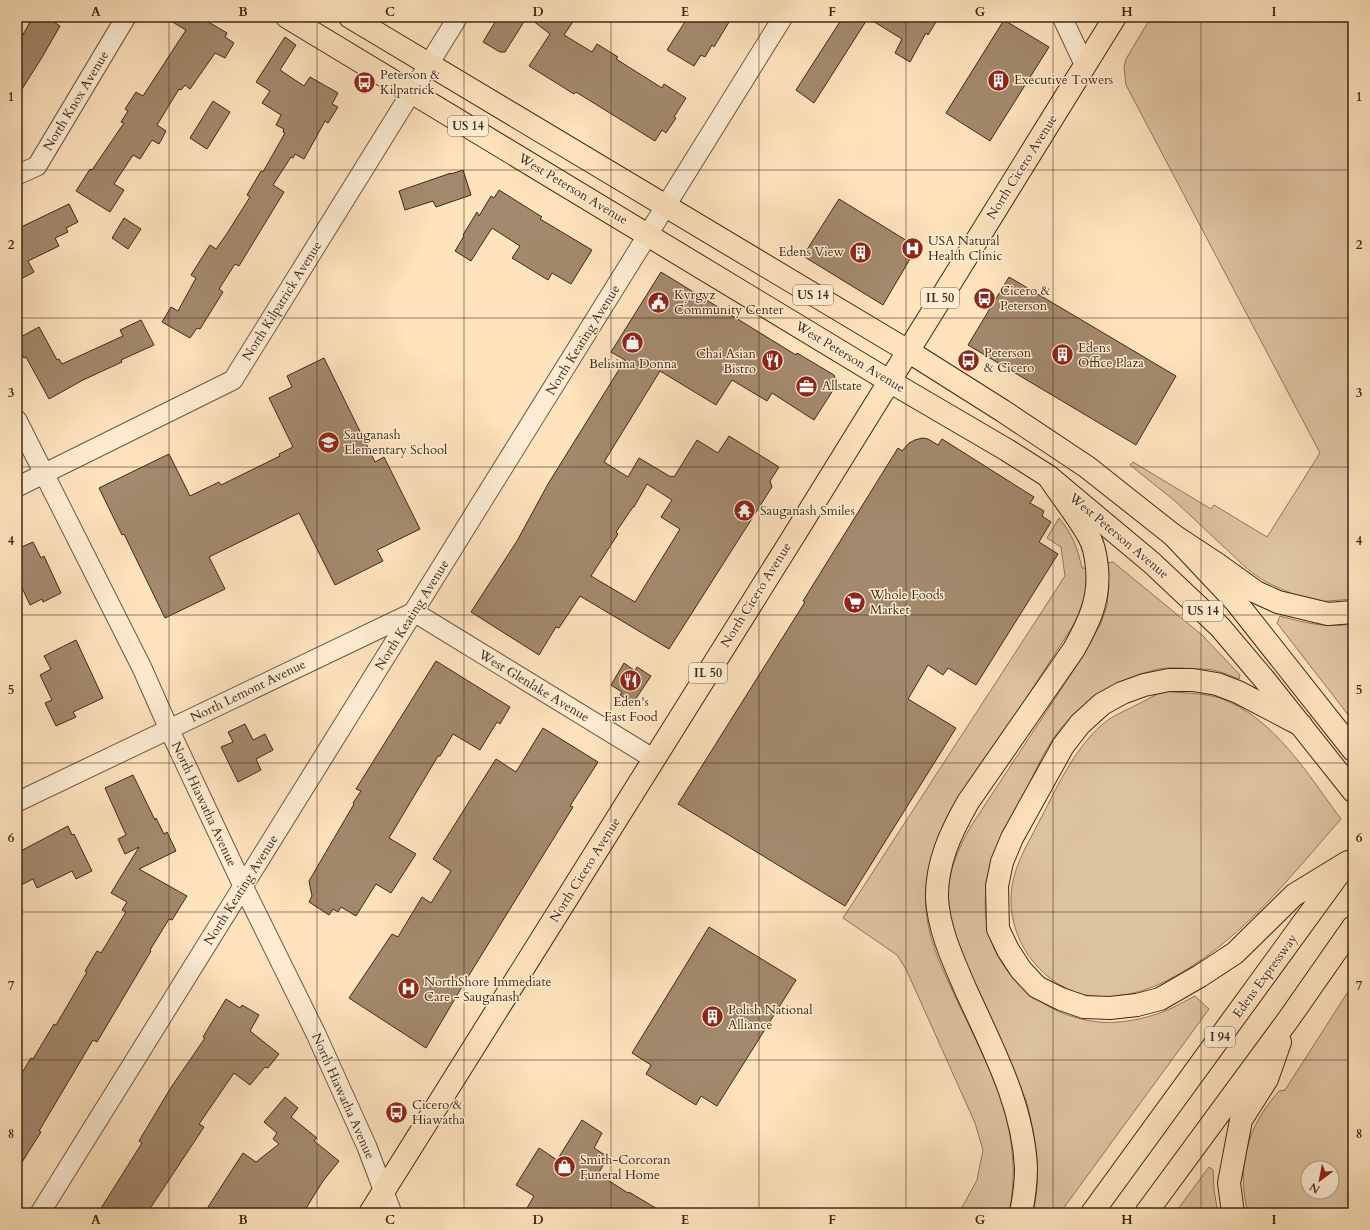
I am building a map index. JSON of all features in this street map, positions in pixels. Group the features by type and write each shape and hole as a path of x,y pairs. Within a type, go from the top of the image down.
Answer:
{"main road":[{"name":"West Peterson Avenue","path":"287,17 1048,476 1152,563 1220,627 1264,679 1353,791"},
{"name":"US 14","path":"350,17 908,351 1003,411 1082,464 1173,535 1236,602 1349,745"},
{"name":"North Cicero Avenue","path":"370,1213 1115,17"},
{"path":"1021,1213 1026,1169 1024,1144 1017,1112 1008,1083 949,952 942,926 938,900 939,872 946,846 954,826 968,802 1074,649 1088,624 1096,602 1098,581 1096,557 1089,536 1048,476"},
{"path":"1173,535 1256,592 1278,602 1328,614 1353,612"},
{"path":"1301,725 1238,692 1217,684 1193,680 1169,680 1144,685 1122,693 1102,704 1080,724 1062,746 1012,838 1002,862 997,886 998,929 1008,950 1021,970 1037,987 1061,999 1084,1007 1110,1008 1137,1005 1160,999 1200,976 1235,953 1294,896 1351,858"},
{"name":"Edens Expressway","path":"1092,1213 1351,858"},
{"path":"1146,1213 1288,1020 1353,927"},
{"path":"1234,1213 1229,1182 1241,1120 1267,1079 1288,1020"}],"street":[{"name":"North Knox Avenue","path":"17,175 37,166 126,17"},
{"name":"North Kilpatrick Avenue","path":"17,487 233,380 458,17"},
{"name":"North Keating Avenue","path":"40,1213 783,17"},
{"path":"1062,17 1085,66"},
{"name":"North Hiawatha Avenue","path":"17,420 142,668 243,886 316,1034 367,1147 392,1213"},
{"name":"North Lemont Avenue","path":"17,802 414,612"},
{"name":"West Glenlake Avenue","path":"414,612 654,759"}],"shaded area":[{"path":"1151,17 1353,17 1353,599 1316,602 1291,596 1291,593 1259,577 1247,569 1175,501 1130,465 1133,462 1211,509 1214,505 1267,537 1320,453 1126,85 1124,67 1126,59"},
{"path":"1059,518 1068,530 1074,542 1082,568 1088,568 1088,588 1076,621 944,826 935,848 927,882 927,917 934,947 991,1073 1001,1099 1008,1126 1012,1154 1013,1182 1009,1213 958,1213 977,1180 983,1150 975,1123 906,969 897,955 843,918 1065,576 1061,547 1047,538"},
{"path":"1113,562 1202,635 1240,675 1239,679 1211,670 1176,668 1159,669 1116,684 1091,700 1068,720 1052,740 999,844 989,872 986,887 986,918 990,938 998,957 1010,974 1024,989 1041,1002 1059,1012 1099,1022 1132,1020 1165,1011 1195,996 1209,1009 1060,1213 1033,1213 1037,1185 1037,1156 1033,1128 1026,1100 981,996 963,960 954,935 948,908 950,876 955,859 971,826 1081,659 1101,623 1107,605 1109,586 1107,563"},
{"path":"1280,616 1298,621 1324,625 1353,624 1353,721 1277,623"},
{"path":"1163,691 1214,696 1240,707 1257,719 1274,733 1289,750 1341,819 1261,909 1216,949 1192,966 1158,985 1130,994 1101,997 1075,992 1060,985 1046,975 1024,948 1017,933 1012,916 1011,899 1014,877 1021,857 1054,792 1069,765 1087,740 1097,729 1110,719"},
{"path":"1353,984 1353,1213 1248,1213 1243,1179 1247,1148 1259,1119 1279,1091 1285,1090"},
{"path":"1209,1167 1213,1170 1214,1190 1218,1213 1175,1213"}],"building":[{"path":"33,17 46,17 60,26 17,97 17,45"},
{"path":"164,17 200,17 227,33 225,37 234,43 225,58 215,53 190,89 185,85 181,90 179,89 157,125 166,131 159,144 152,140 140,159 133,155 114,184 124,190 110,212 76,191 90,169 92,170 124,123 121,122 128,111 125,109 136,92 143,96 186,30"},
{"path":"498,17 527,17 505,52 500,52 483,42"},
{"path":"528,17 576,17 564,35 592,52 597,44 618,57 616,59 662,88 664,84 686,98 674,117 676,118 666,133 662,130 655,141 576,92 574,94 529,66 550,34"},
{"path":"688,17 732,17 714,47 712,45 705,57 701,55 694,66 667,50"},
{"path":"843,17 939,17 928,35 926,33 910,62 895,53 902,39 868,18 814,103 796,90"},
{"name":"Executive Towers","path":"1004,20 1049,47 990,141 946,113"},
{"path":"285,37 296,45 280,70 304,86 310,77 338,93 332,104 338,107 328,123 325,121 304,159 295,154 293,158 291,157 273,185 284,192 239,266 235,264 219,289 223,292 200,329 197,328 190,338 162,322 171,307 178,311 196,278 191,275 210,245 216,249 226,235 250,197 247,195 261,171 263,172 285,133 283,132 284,129 276,125 281,115 262,103 270,91 256,82"},
{"path":"213,101 230,112 207,149 190,138"},
{"path":"463,170 471,195 436,207 433,201 405,210 399,191"},
{"path":"499,190 542,217 540,219 592,250 571,284 552,273 548,280 512,258 520,246 492,228 471,261 455,251 477,212 479,216 491,196 494,198"},
{"name":"Edens View","path":"839,199 917,247 883,305 803,256"},
{"path":"69,204 78,222 66,228 68,232 55,238 59,246 28,261 34,272 17,281 17,229"},
{"path":"124,218 141,229 128,249 112,238"},
{"path":"661,272 796,355 797,353 834,375 837,384 814,420 772,393 767,401 732,380 716,405 660,371 604,462 628,477 639,458 671,477 674,477 697,440 718,453 729,436 779,467 770,481 772,487 669,649 580,596 559,628 556,627 539,655 471,612 517,541 548,484 625,360 611,352","holes":["647,484 672,500 661,517 680,529 635,602 591,576 618,534 616,532 634,507"]},
{"name":"Edens Office Plaza","path":"1009,277 1176,376 1136,445 968,345"},
{"path":"141,320 154,345 121,360 122,362 83,380 49,399 26,357 24,358 17,345 17,339 39,327 57,360 59,359 62,364 123,336 120,330"},
{"name":"Sauganash Elementary School","path":"324,358 375,462 384,457 420,529 377,550 383,561 335,585 299,513 209,557 225,589 165,618 124,534 122,535 99,488 169,454 190,496 219,482 221,485 280,456 279,454 293,447 269,398 292,387 287,376"},
{"path":"922,438 928,439 938,445 942,439 1034,497 1030,503 1044,511 1042,516 1051,522 1039,542 1058,554 976,685 948,668 943,675 928,665 908,699 956,728 845,906 678,804 805,602 803,601 898,448 902,451 909,443"},
{"path":"33,542 41,558 44,556 61,593 43,602 42,599 30,605 17,577 17,549"},
{"path":"76,640 103,698 73,712 76,717 56,726 45,703 52,700 40,675 51,669 44,656"},
{"path":"436,661 510,707 500,724 497,722 480,750 453,734 440,756 438,756 389,838 416,854 391,893 376,884 356,916 341,907 338,912 333,909 329,915 309,902 312,896 309,881 361,791 356,789"},
{"name":"Eden's Fast Food","path":"624,663 635,671 637,667 651,676 633,703 620,695 622,692 611,685"},
{"path":"245,724 253,740 265,734 273,750 256,759 261,770 238,782 221,747 233,742 228,732"},
{"path":"543,728 598,762 570,806 573,807 466,980 426,1048 349,998 392,934 398,937 422,897 431,903 451,871 433,859 496,759 516,772"},
{"path":"133,775 155,820 156,818 164,834 167,832 176,851 139,869 187,896 172,920 169,919 97,1042 93,1040 39,1131 41,1132 17,1170 17,1081 31,1058 33,1059 54,1024 56,1025 87,972 85,971 97,951 101,953 126,912 122,910 127,902 111,893 139,847 125,854 118,839 126,835 105,788"},
{"path":"68,826 72,835 74,834 92,871 76,879 72,871 37,888 33,879 17,887 17,853"},
{"name":"Polish National Alliance","path":"709,927 796,980 717,1106 701,1096 696,1105 646,1074 651,1065 632,1053"},
{"path":"226,999 240,1008 242,1005 259,1015 250,1031 279,1054 268,1068 265,1067 250,1085 234,1073 199,1124 204,1127 147,1213 98,1213 142,1143 139,1141 170,1089 205,1038 203,1037"},
{"path":"285,1097 298,1108 291,1117 317,1138 314,1141 339,1161 323,1181 303,1213 217,1213 208,1207 243,1153 256,1162 279,1144 273,1139 277,1133 264,1122"},
{"name":"Smith-Corcoran Funeral Home","path":"582,1120 602,1133 594,1148 608,1157 598,1174 664,1213 524,1213 534,1196 516,1185 539,1148 557,1160"}],"place":[{"name":"Executive Towers","path":"998,80"},
{"name":"Peterson & Kilpatrick","path":"365,82"},
{"name":"USA Natural Health Clinic","path":"912,248"},
{"name":"Edens View","path":"860,252"},
{"name":"Cicero & Peterson","path":"985,298"},
{"name":"Kyrgyz Community Center","path":"658,302"},
{"name":"Belisima Donna","path":"633,342"},
{"name":"Edens Office Plaza","path":"1063,355"},
{"name":"Peterson & Cicero","path":"968,360"},
{"name":"Chai Asian Bistro","path":"772,361"},
{"name":"Allstate","path":"806,386"},
{"name":"Sauganash Elementary School","path":"328,442"},
{"name":"Sauganash Smiles","path":"745,511"},
{"name":"Whole Foods Market","path":"854,602"},
{"name":"Eden's Fast Food","path":"631,680"},
{"name":"NorthShore Immediate Care - Sauganash","path":"408,989"},
{"name":"Polish National Alliance","path":"713,1017"},
{"name":"Cicero & Hiawatha","path":"396,1112"},
{"name":"Smith-Corcoran Funeral Home","path":"565,1167"}]}
